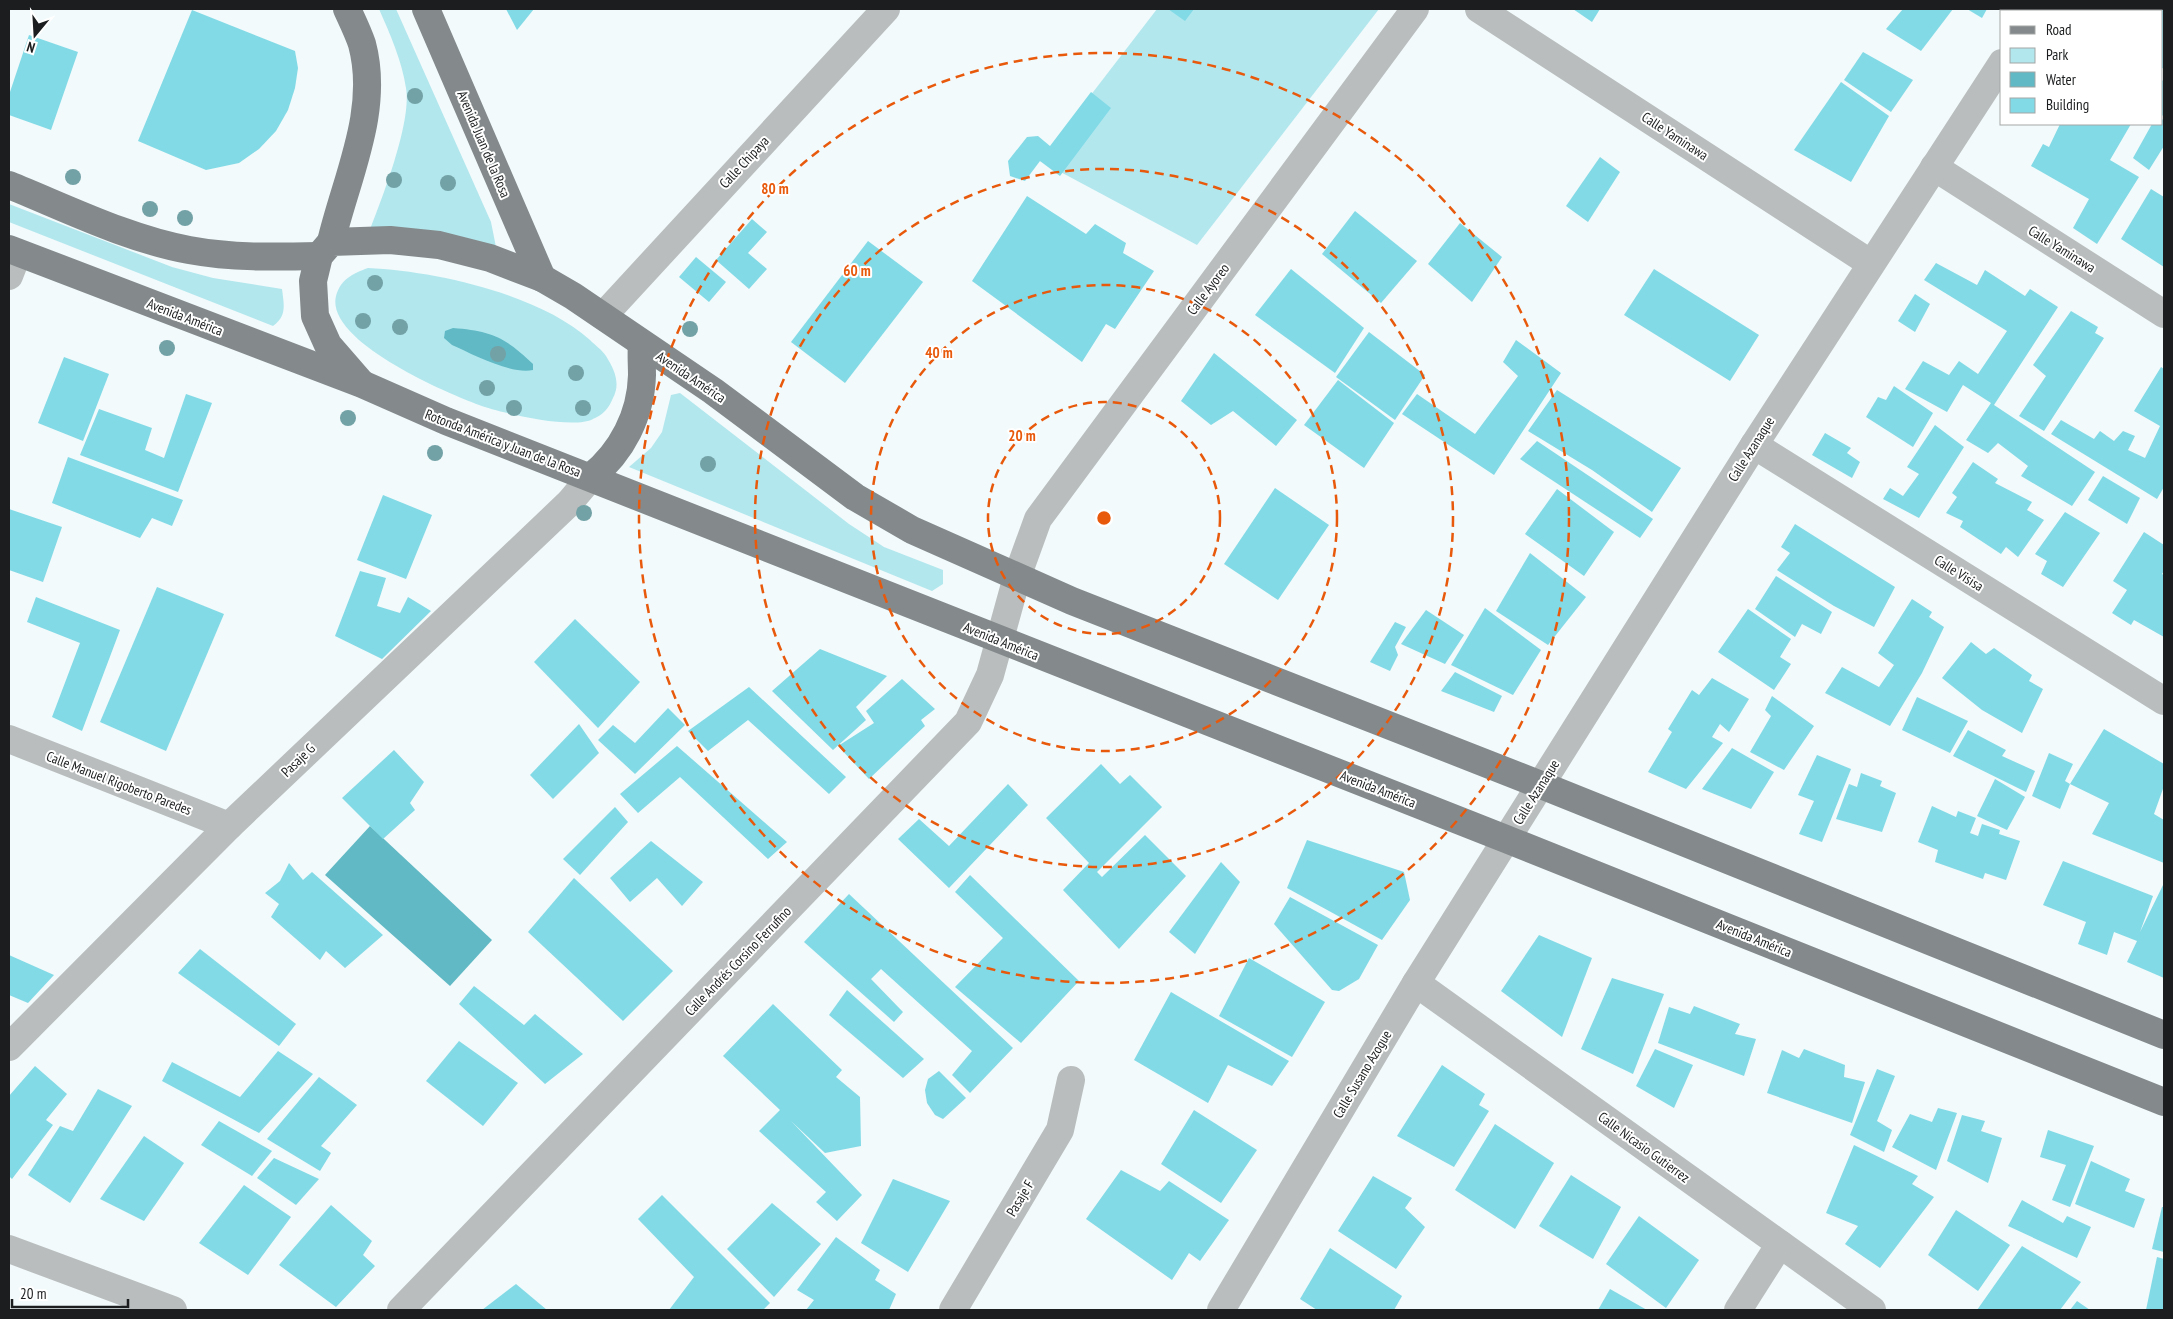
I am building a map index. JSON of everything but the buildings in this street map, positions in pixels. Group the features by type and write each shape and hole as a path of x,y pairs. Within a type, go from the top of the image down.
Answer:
{"main road":[{"path":"325,249 366,113 368,80 362,44 347,9"},
{"name":"Avenida Juan de la Rosa","path":"426,9 542,278"},
{"path":"9,185 146,238 188,250 229,256 325,249 390,240 439,245 490,258 542,278 603,316 642,344"},
{"name":"Rotonda América y Juan de la Rosa","path":"325,249 313,281 315,316 328,345 362,384 446,421 591,477 605,466 617,451 636,414 642,375 642,344"},
{"name":"Avenida América","path":"12,260 362,384"},
{"name":"Avenida América","path":"642,344 713,391 855,497 912,530 1016,577 2164,1035"},
{"name":"Avenida América","path":"591,477 999,641 1506,839 2164,1102"}],"street":[{"name":"Calle Chipaya","path":"603,316 886,9"},
{"name":"Calle Ayoreo","path":"1016,577 1038,518 1415,9"},
{"name":"Calle Yaminawa","path":"1480,9 1870,263"},
{"name":"Calle Azanaque","path":"1506,839 1870,263 2000,66"},
{"name":"Calle Yaminawa","path":"1934,168 2164,314"},
{"name":"Calle Visisa","path":"1754,445 2164,701"},
{"name":"Pasaje G","path":"9,1046 229,826 569,503 591,477"},
{"name":"Calle Andrés Corsino Ferrufino","path":"401,1310 968,722 990,675 1016,577"},
{"name":"Calle Manuel Rigoberto Paredes","path":"9,739 229,826"},
{"name":"Calle Susano Azogue","path":"1221,1310 1416,983 1506,839"},
{"name":"Calle Nicasio Gutierrez","path":"1416,983 1872,1310"},
{"name":"Pasaje F","path":"953,1310 1060,1130 1071,1080"},
{"path":"1738,1310 1780,1244"},
{"path":"9,1248 173,1310"}],"green space":[{"path":"379,9 396,9 491,222 497,252 368,235 394,162 407,103 402,68"},
{"path":"1157,9 1379,9 1197,245 1040,161"},
{"path":"9,204 172,267 213,278 282,289 283,314 273,326 9,222"},
{"path":"368,268 424,274 485,288 543,310 569,324 590,340 606,356 612,366 616,376 616,387 610,405 600,415 583,422 554,422 519,416 463,399 391,363 368,347 349,330 338,313 336,296 341,285 352,275"},
{"path":"680,393 849,524 884,547 943,570 943,584 932,591 629,467 651,448 662,432 671,395"}],"water":[{"path":"453,328 478,331 497,337 514,347 533,364 533,370 524,371 503,367 452,345 444,338 445,331"},
{"path":"370,826 492,940 450,986 325,875"}]}
